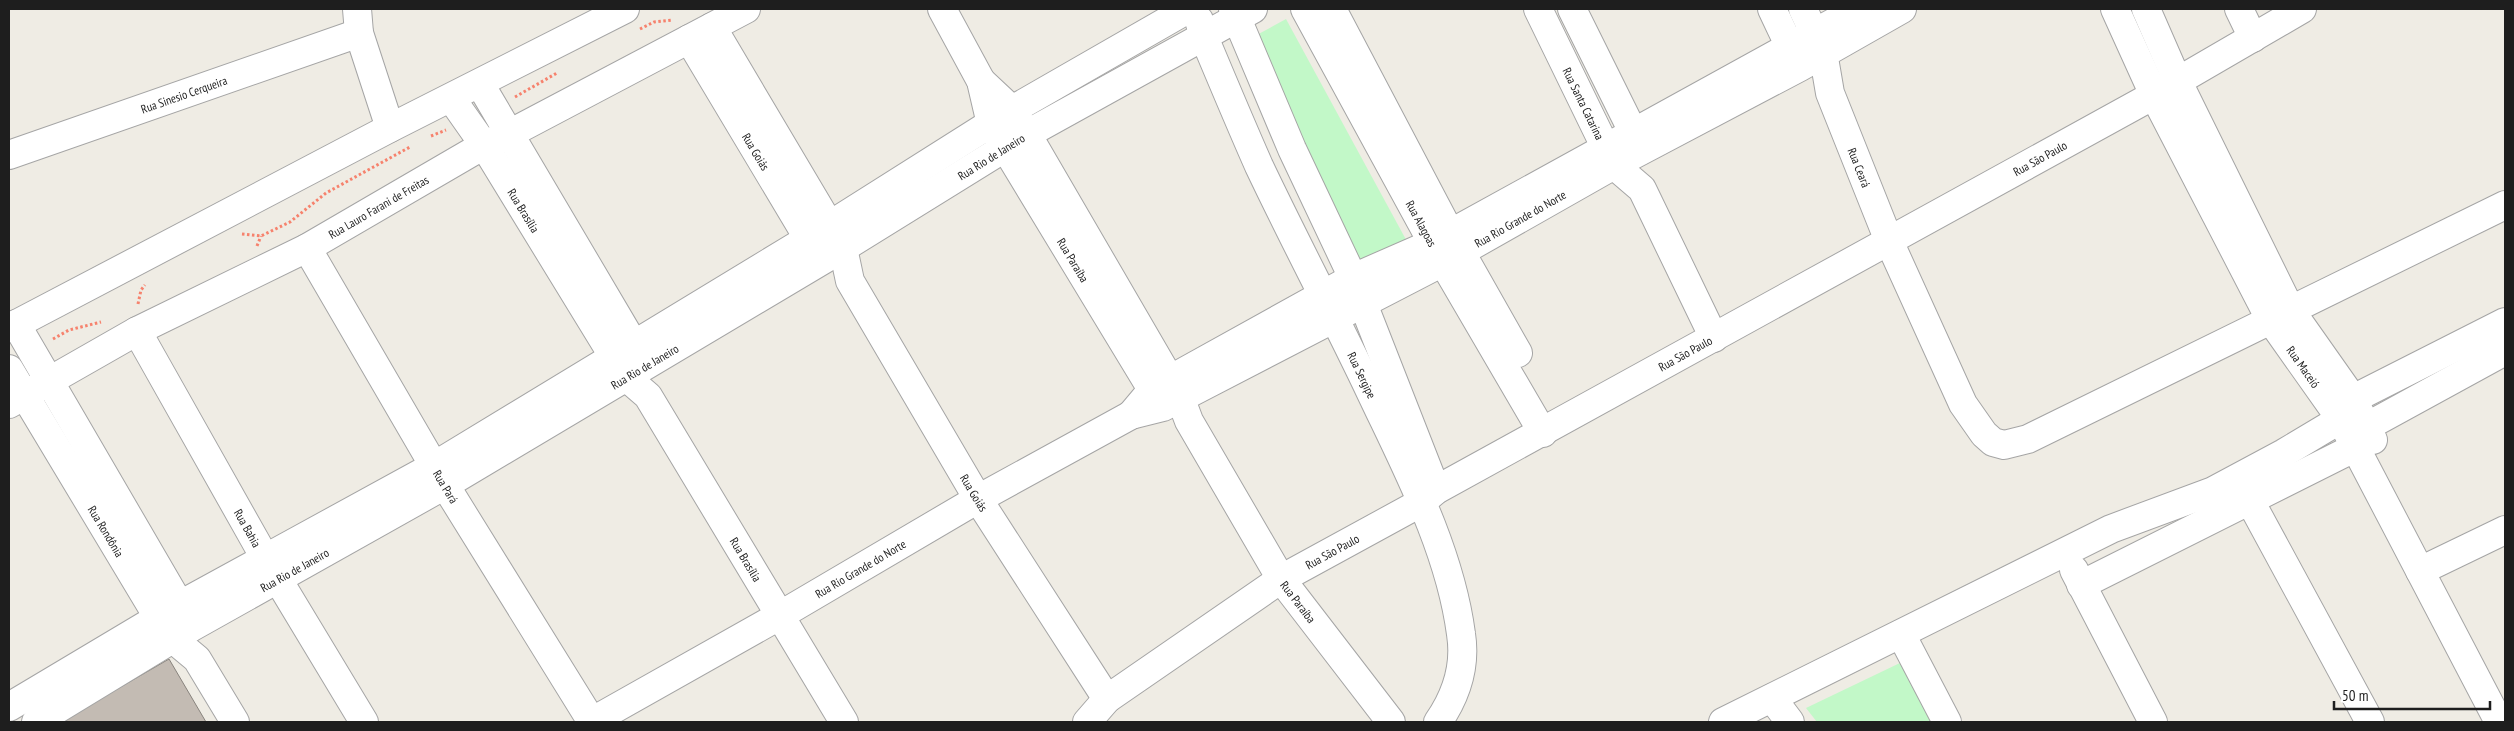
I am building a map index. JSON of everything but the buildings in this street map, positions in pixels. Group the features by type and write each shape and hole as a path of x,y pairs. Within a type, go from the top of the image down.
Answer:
{"street":[{"path":"12,326 390,128 625,9"},
{"name":"Rua Lauro Farani de Freitas","path":"16,399 49,381 135,315 307,248 497,139 746,9"},
{"name":"Rua Paraíba","path":"942,9 1001,117 1017,140 1171,399 1281,579 1391,722"},
{"name":"Rua Rio de Janeiro","path":"826,244 1001,117 1188,9"},
{"name":"Rua Sergipe","path":"1197,9 1204,37 1260,167 1429,496"},
{"name":"Rua Alagoas","path":"1305,9 1551,429"},
{"name":"Rua Alagoas","path":"1332,9 1446,247"},
{"name":"Rua Santa Catarina","path":"1538,9 1610,156 1642,189 1714,338"},
{"name":"Rua Santa Catarina","path":"1572,9 1637,141 1642,189"},
{"name":"Rua Ceará","path":"1772,9 1795,56 1830,93"},
{"name":"Rua Rio Grande do Norte","path":"592,722 779,616 978,499 1131,415 1171,399 1358,290 1446,247 1795,56 1814,31 1858,9"},
{"name":"Rua Rio Grande do Norte","path":"1814,31 1902,9"},
{"name":"Rua Maceió","path":"2115,9 2154,95 2280,315 2357,423 2428,568 2499,722"},
{"name":"Rua Maceió","path":"2146,9 2280,315"},
{"path":"2239,9 2253,38"},
{"name":"Rua São Paulo","path":"1087,722 1106,699 1281,579 2154,95 2177,80 2253,38 2274,16 2302,9"},
{"name":"Rua Rio de Janeiro","path":"16,702 176,622 440,476 826,244 1204,37 1241,12"},
{"name":"Rua Sergipe","path":"1241,12 1292,150 1358,290 1429,496 1462,635 1460,680 1448,708 1438,722"},
{"path":"358,21 390,128"},
{"name":"Rua Sinesio Cerqueira","path":"9,155 358,21"},
{"name":"Rua Ceará","path":"1814,31 1830,93 1889,241 1963,404 1984,434 1993,442 2004,445 2028,439 2505,205"},
{"name":"Rua Goiás","path":"700,33 978,499 1106,699"},
{"path":"1562,60 1590,46"},
{"name":"Rua Brasília","path":"480,84 497,139 630,361 648,396 844,722"},
{"name":"Rua Brasília","path":"451,98 497,139"},
{"path":"1260,167 1292,150"},
{"name":"Rua Pará","path":"307,248 440,476 592,722"},
{"name":"Rua Bahia","path":"135,315 272,569 364,722"},
{"path":"2357,423 2505,322"},
{"name":"Rua Rondônia","path":"12,326 32,351 49,381 176,622 235,722"},
{"path":"2081,585 2244,490 2284,453 2357,423 2505,351"},
{"name":"Rua Rondônia","path":"9,369 16,399 176,622"},
{"path":"1723,722 2111,529 2213,491 2244,490"},
{"path":"2244,490 2370,722"},
{"path":"2428,568 2505,530"},
{"path":"2065,552 2153,722"},
{"name":"Rua Maceió","path":"2428,568 2505,694"},
{"name":"Rua Rio de Janeiro","path":"38,721 176,622"},
{"path":"1901,634 1947,722"},
{"path":"1772,698 1790,722"},
{"path":"16,702 38,721"}],"path":[{"path":"236,233 261,236 254,252"},
{"path":"135,315 141,290 147,283"},
{"path":"135,315 146,304"},
{"path":"32,351 69,330 108,320"}],"green space":[{"path":"1286,19 1410,247 1362,269 1253,37"},
{"path":"1902,662 1933,722 1817,722 1806,708"}]}
